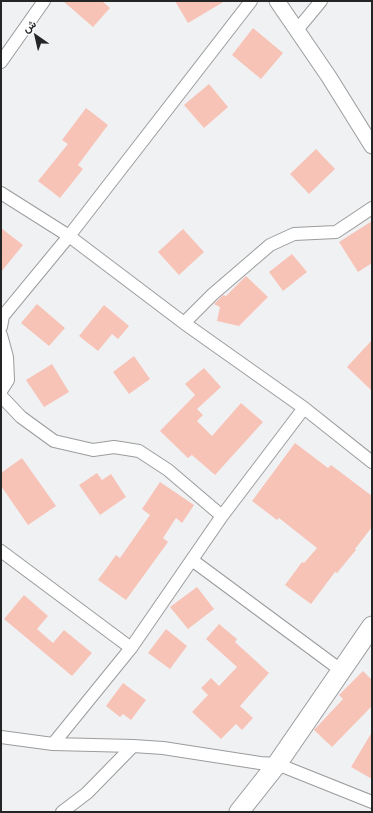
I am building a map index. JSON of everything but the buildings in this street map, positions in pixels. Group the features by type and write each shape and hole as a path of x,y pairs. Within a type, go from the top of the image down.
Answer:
{"main road":[{"path":"239,812 277,764 372,626"}],"street":[{"path":"1,62 44,1"},
{"path":"1,327 3,316 69,236 251,1"},
{"path":"277,1 372,146"},
{"path":"297,30 321,1"},
{"path":"1,193 69,236 184,323 304,408 372,462"},
{"path":"184,323 213,294 270,245 294,234 336,232 372,208"},
{"path":"1,335 7,357 8,380 1,391"},
{"path":"1,396 21,417 54,441 93,450 114,447 139,451 168,470 222,516"},
{"path":"53,744 131,648 222,516 304,408"},
{"path":"1,551 131,648"},
{"path":"192,560 342,671"},
{"path":"1,737 53,744 163,748 260,763 277,764 372,802"},
{"path":"62,812 87,793 133,746"}]}
